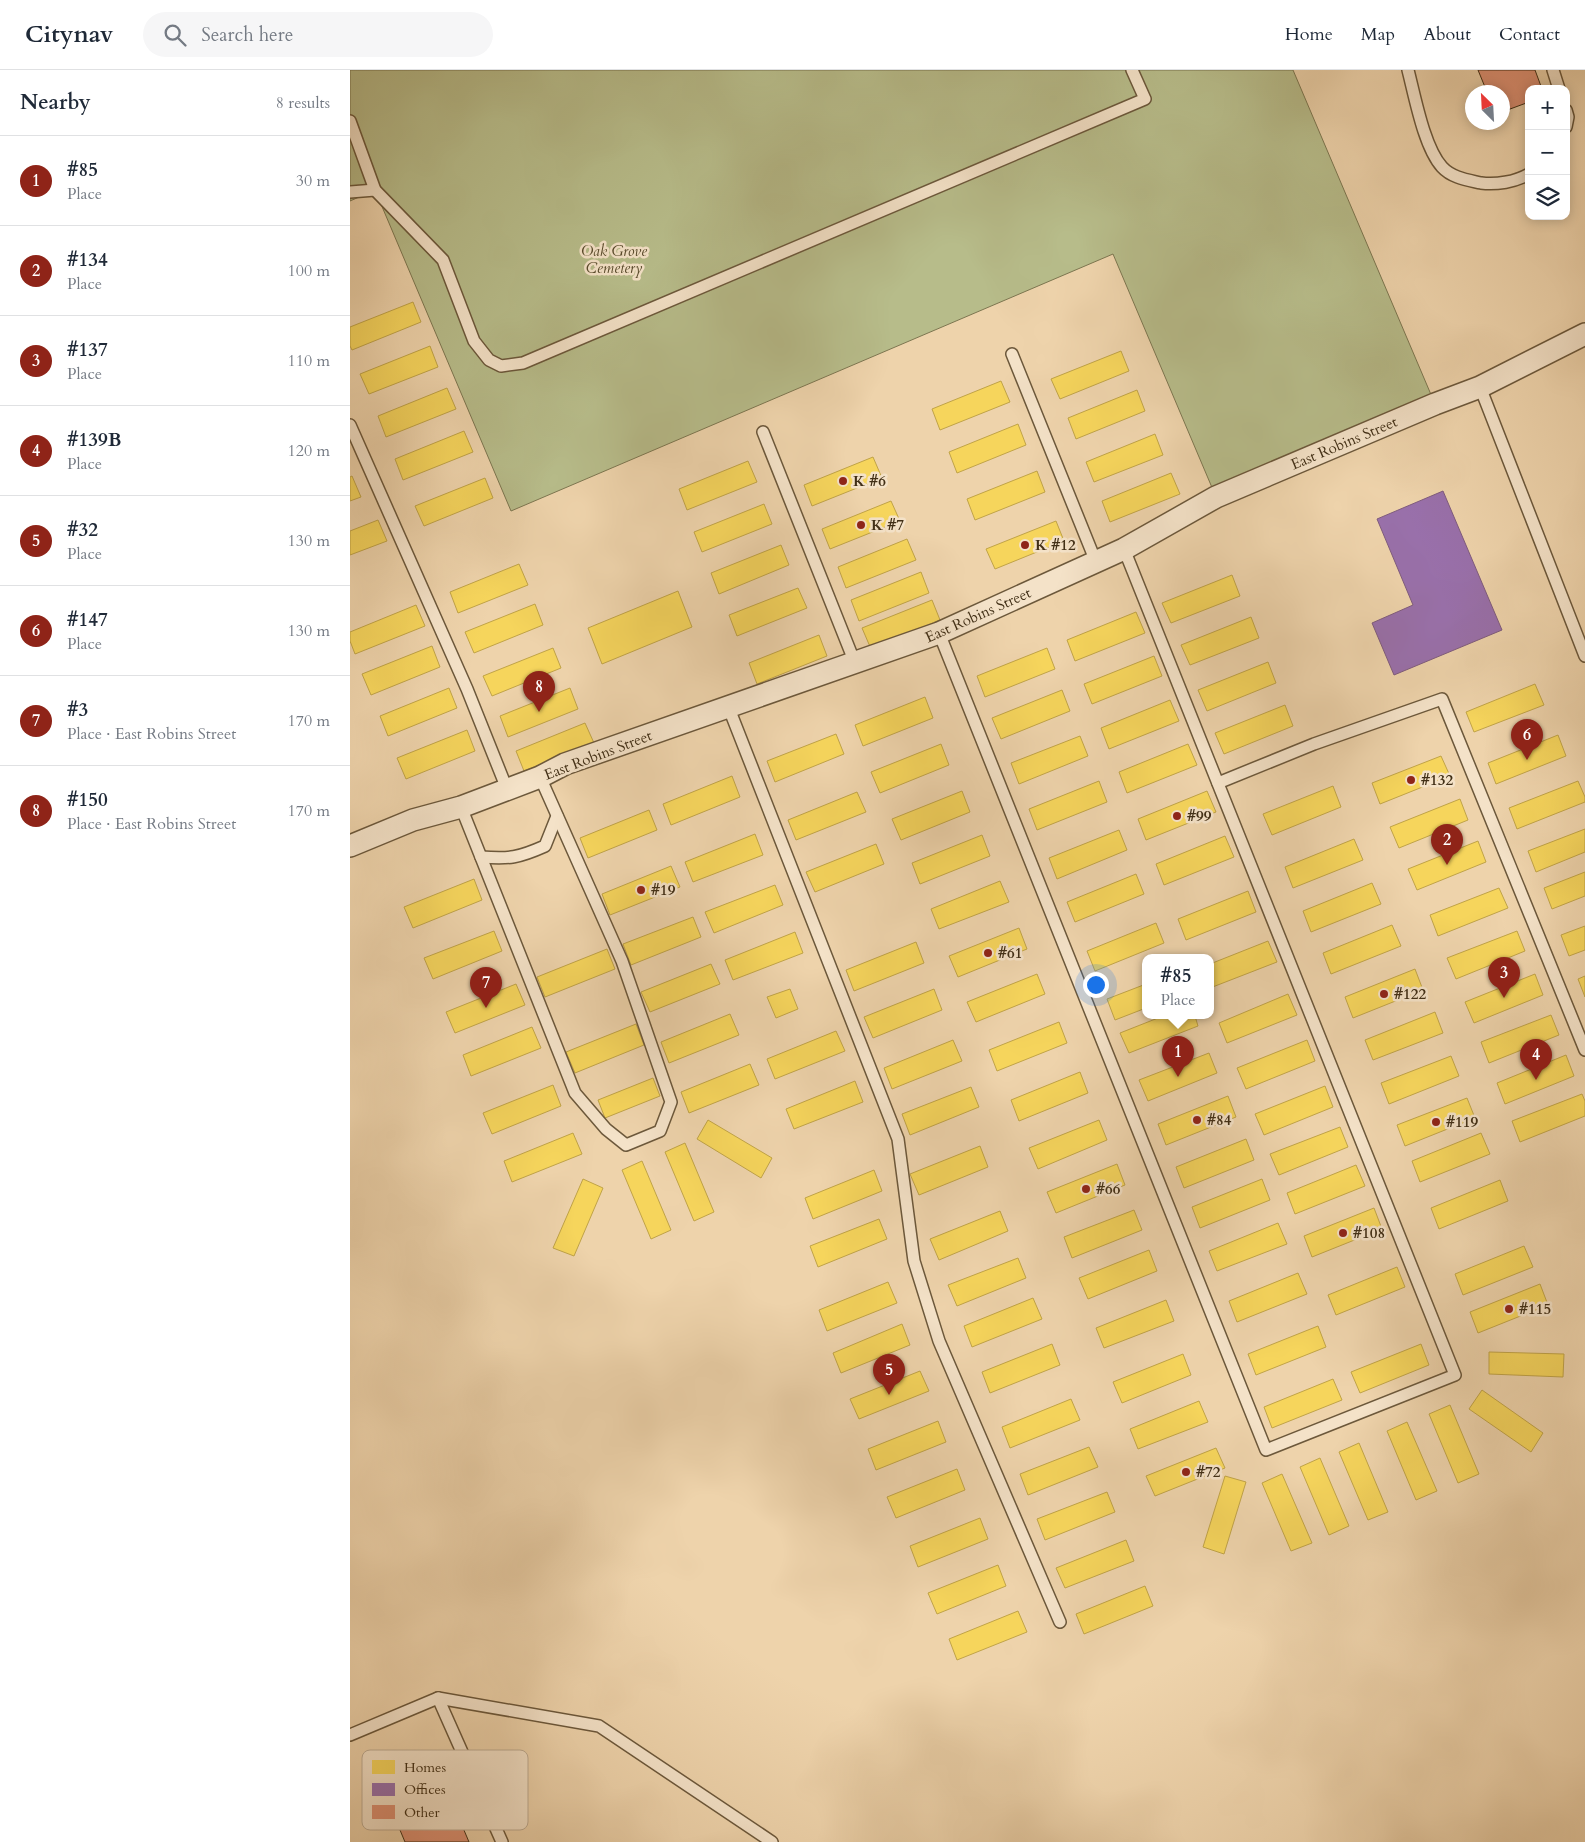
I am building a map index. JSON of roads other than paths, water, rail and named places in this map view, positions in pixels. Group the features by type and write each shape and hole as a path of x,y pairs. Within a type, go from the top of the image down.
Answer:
{"street":[{"name":"East Robins Street","path":"350,846 413,820 461,807 507,790 540,777 565,764 939,633 1124,549 1216,497 1435,404 1480,387 1585,334"}],"lane":[{"path":"350,121 375,190 443,260 474,341 489,360 501,366 524,363 1145,99 1132,70"},
{"path":"1408,70 1431,150 1443,168 1462,180 1492,185 1527,175"},
{"path":"1553,70 1558,85"},
{"path":"350,192 375,190"},
{"path":"1012,354 1096,562"},
{"path":"1480,387 1585,656"},
{"path":"350,425 467,689 507,790"},
{"path":"763,432 854,662"},
{"path":"939,633 1266,1450 1455,1375 1124,549"},
{"path":"1218,783 1314,744 1442,698 1585,1050"},
{"path":"728,706 898,1139 914,1262 939,1341 1060,1622"},
{"path":"461,807 575,1092 606,1129 626,1145 660,1131 672,1102 622,961 540,777"},
{"path":"481,857 505,859 523,856 545,846 558,816"},
{"path":"350,1735 438,1698 599,1726 763,1840"},
{"path":"438,1698 461,1750"},
{"path":"497,1830 502,1842"}],"place":[{"name":"K #6","path":"843,481"},
{"name":"K #7","path":"861,525"},
{"name":"K #12","path":"1025,545"},
{"name":"#150","path":"539,712"},
{"name":"#147","path":"1527,760"},
{"name":"#132","path":"1411,780"},
{"name":"#99","path":"1177,816"},
{"name":"#134","path":"1447,865"},
{"name":"#19","path":"641,890"},
{"name":"#61","path":"988,953"},
{"name":"#122","path":"1384,994"},
{"name":"#137","path":"1504,998"},
{"name":"#3","path":"486,1008"},
{"name":"#85","path":"1178,1077"},
{"name":"#139B","path":"1536,1080"},
{"name":"#84","path":"1197,1120"},
{"name":"#119","path":"1436,1122"},
{"name":"#66","path":"1086,1189"},
{"name":"#108","path":"1343,1233"},
{"name":"#115","path":"1509,1309"},
{"name":"#32","path":"889,1395"},
{"name":"#72","path":"1186,1472"}],"park label":[{"name":"Oak Grove Cemetery","path":"614,260"}]}
